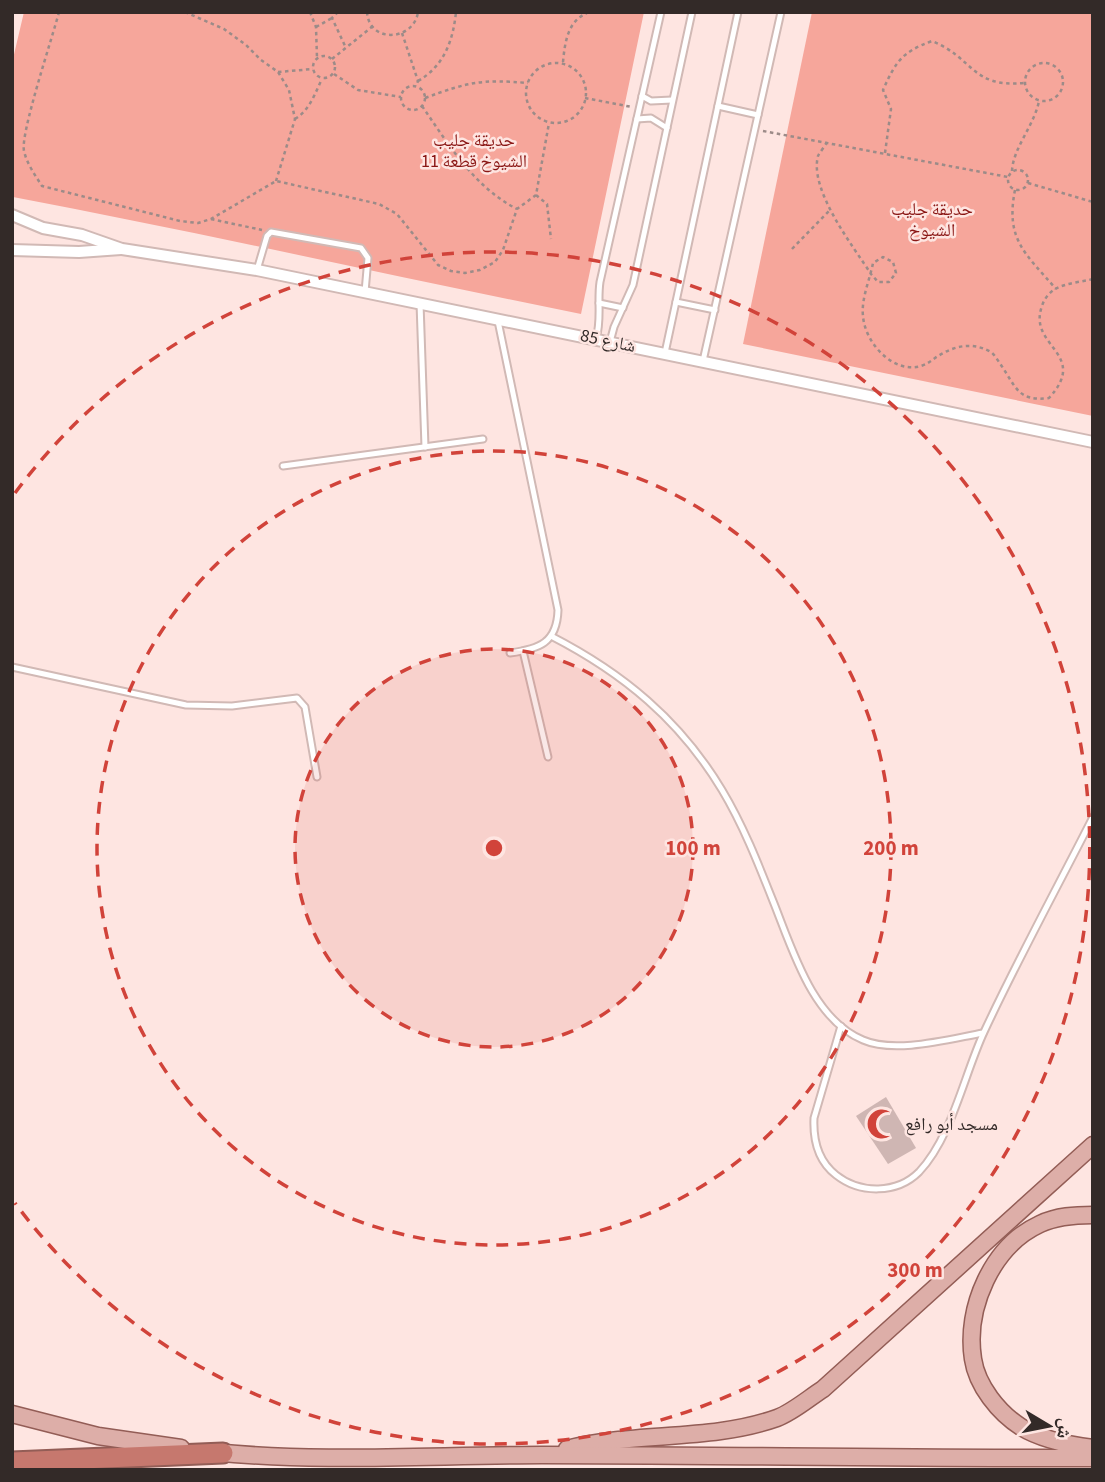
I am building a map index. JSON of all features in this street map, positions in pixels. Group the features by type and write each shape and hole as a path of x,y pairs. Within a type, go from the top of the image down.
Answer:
{"highway":[{"path":"12,1462 223,1453"}],"main road":[{"path":"543,1455 594,1442 706,1433 779,1417 823,1389 1093,1145"},
{"path":"1093,1215 1073,1214 1040,1224 1016,1241 995,1262 982,1287 973,1326 973,1360 983,1387 999,1409 1020,1427 1058,1442 1093,1448"},
{"path":"12,1414 98,1436 165,1447 223,1453 333,1458 543,1455 1093,1458"}],"street":[{"name":"شارع 85","path":"12,215 43,228 82,235 122,249 257,270 1093,442"},
{"name":"شارع 85","path":"12,250 79,252 122,249"}],"lane":[{"path":"596,339 600,324 600,282 661,12"},
{"path":"610,342 632,285 692,12"},
{"path":"665,353 738,12"},
{"path":"703,361 781,12"},
{"path":"642,96 651,101 673,100"},
{"path":"718,106 758,115"},
{"path":"637,119 651,118 667,128"},
{"path":"257,270 267,236 271,232 361,248 368,258 365,292"},
{"path":"676,302 715,310"},
{"path":"420,303 425,447"},
{"path":"598,303 623,308"},
{"path":"498,318 558,610 551,636 536,648 510,653"},
{"path":"283,466 483,439"},
{"path":"551,636 592,657 629,683 663,714 694,750 721,789 744,830 805,979 821,1005 841,1026 862,1040 886,1046 983,1034"},
{"path":"523,651 548,757"},
{"path":"12,667 186,705 223,706 297,698 305,708 317,777"},
{"path":"841,1026 814,1118 817,1148 834,1174 847,1183 876,1190 892,1187 918,1172 930,1156 947,1124 983,1034 1093,817"}],"path":[{"path":"59,12 23,149 30,166 42,186 180,221 198,223 211,219 276,181 379,204 397,214 438,265 451,271 480,270 495,262 503,250 517,209 536,195 549,123"},
{"path":"185,12 224,29 278,72 289,90 295,118 276,181"},
{"path":"310,12 316,27 317,58 313,69 322,79 334,74 336,66 332,59 325,56 317,58"},
{"path":"316,27 338,12"},
{"path":"367,12 368,19 378,32 394,36 410,30 418,12"},
{"path":"418,81 428,75 444,57 453,34 456,12"},
{"path":"563,62 564,48 572,24 579,16 590,12"},
{"path":"332,18 346,48"},
{"path":"332,59 373,26"},
{"path":"402,33 418,81 416,87"},
{"path":"885,153 891,109 883,90 894,65 912,49 932,41 949,48 989,82 1024,83"},
{"path":"563,62 579,72 587,90 583,108 568,121 549,123 533,113 525,96 529,77 544,64 563,62"},
{"path":"1049,62 1059,69 1064,80 1061,92 1051,100 1039,101 1029,94 1024,83 1027,71 1037,63 1049,62"},
{"path":"278,72 313,69"},
{"path":"334,74 358,90 401,97"},
{"path":"295,118 303,114 309,106 322,79"},
{"path":"425,98 462,84 483,80 528,83"},
{"path":"416,87 421,89 425,98 422,106 411,110 405,108 401,97 404,90 416,87"},
{"path":"585,98 639,108"},
{"path":"1007,177 1036,117 1039,101"},
{"path":"422,106 477,181 498,200 517,209"},
{"path":"755,129 1007,177"},
{"path":"827,142 818,156 819,181 830,211 871,274 878,282 890,282 896,273 893,262 883,257 873,262 871,274 862,316 878,350 895,364 909,368 925,365 956,345 973,346 993,353 1018,393 1034,400 1049,398 1060,385 1063,366 1056,349 1043,335 1038,317 1045,299 1056,289 1093,279"},
{"path":"1007,177 1009,186 1015,190 1023,189 1027,183 1027,175 1020,170 1012,171"},
{"path":"1027,183 1093,202"},
{"path":"1015,190 1012,232 1028,257 1056,289"},
{"path":"536,195 547,204 551,239"},
{"path":"792,249 830,211"},
{"path":"211,219 248,226"}],"green space":[{"name":"حديقة جليب الشيوخ قطعة 11","path":"24,12 644,12 581,314 13,197 12,63"},
{"name":"حديقة جليب الشيوخ","path":"812,12 1093,12 1093,416 743,344"}],"building":[{"name":"مسجد أبو رافع","path":"886,1097 916,1148 888,1164 856,1116"}],"place":[{"name":"مسجد أبو رافع","path":"882,1124"}]}
